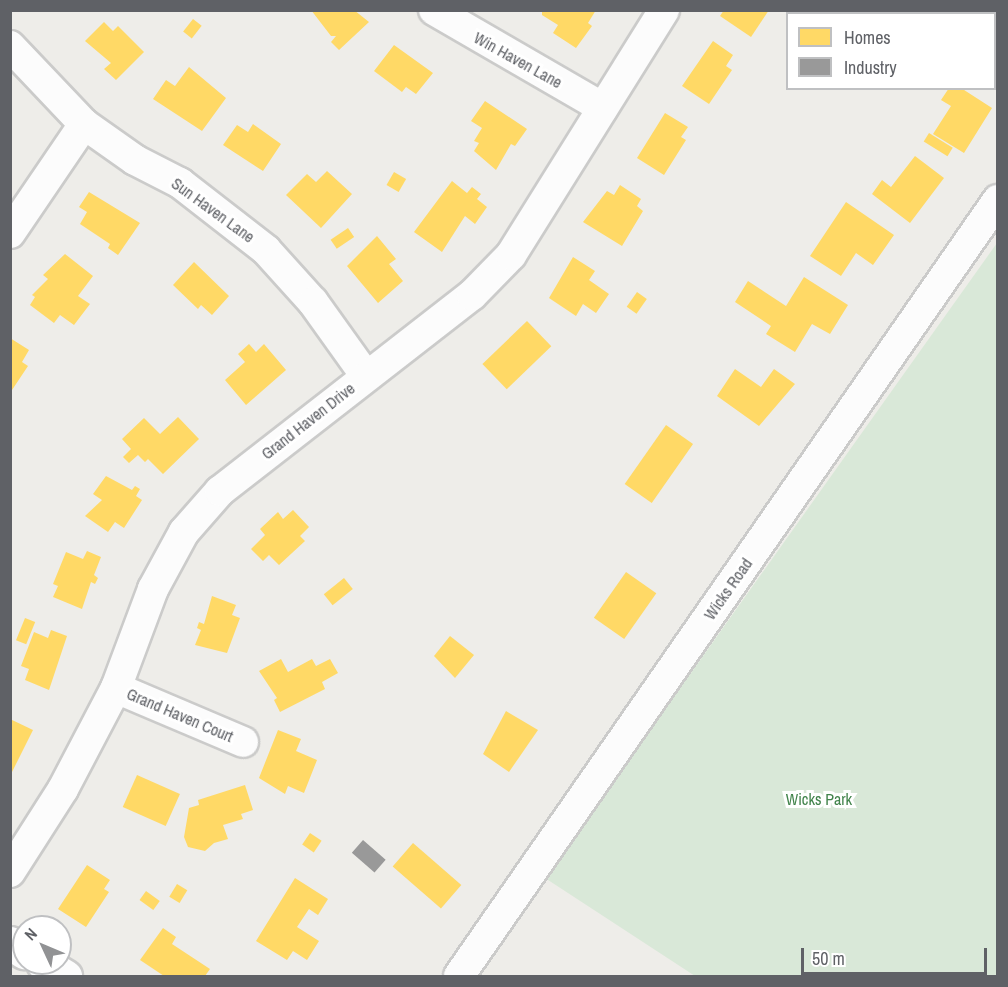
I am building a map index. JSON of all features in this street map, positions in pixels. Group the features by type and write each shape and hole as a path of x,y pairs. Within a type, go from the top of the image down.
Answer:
{"street":[{"name":"Win Haven Lane","path":"434,10 603,108"},
{"name":"Grand Haven Drive","path":"10,872 63,789 116,688 153,589 184,532 220,490 472,296 511,255 664,10"},
{"name":"Sun Haven Lane","path":"10,46 84,124 135,160 180,183 266,250 313,302 366,376"},
{"path":"10,233 84,124"},
{"name":"Wicks Road","path":"459,976 998,200"},
{"name":"Grand Haven Court","path":"116,688 243,741"}],"green space":[{"name":"Wicks Park","path":"997,243 997,976 695,976 545,878"}],"building: Homes":[{"path":"311,10 354,10 369,22 339,50 331,42 336,36 331,36"},
{"path":"542,10 596,10 588,23 592,26 576,48 553,33 558,25 542,15"},
{"path":"724,10 769,10 751,37 720,16"},
{"path":"998,10 998,56 996,12 989,12"},
{"path":"193,19 202,26 192,38 183,32"},
{"path":"104,22 113,31 118,26 144,52 116,80 104,69 111,63 85,41"},
{"path":"713,41 733,55 726,66 732,70 709,104 682,86"},
{"path":"394,45 433,73 416,94 406,87 402,92 374,71"},
{"path":"189,67 226,98 202,131 153,99 166,80 175,86"},
{"path":"948,90 964,90 992,108 964,153 933,134 951,106 941,100"},
{"path":"485,101 527,129 515,146 511,144 496,170 474,151 479,143 474,141 482,128 471,121"},
{"path":"665,113 688,127 681,137 686,140 664,175 637,158"},
{"path":"253,124 281,144 263,171 223,145 237,125 248,132"},
{"path":"929,133 953,148 947,156 924,141"},
{"path":"915,156 944,178 910,223 872,194 882,180 891,187"},
{"path":"327,171 352,194 321,228 286,195 307,174 316,182"},
{"path":"394,172 406,179 399,192 386,185"},
{"path":"452,181 467,193 472,187 481,194 477,199 487,207 475,224 465,216 442,252 414,232"},
{"path":"620,185 641,199 637,206 643,211 622,246 583,222 607,191 614,195"},
{"path":"89,192 140,223 118,255 108,248 110,244 80,224 87,212 79,207"},
{"path":"846,202 894,235 873,265 856,253 841,276 810,256"},
{"path":"348,228 354,237 337,249 331,240"},
{"path":"377,236 396,259 389,264 403,281 378,303 347,266"},
{"path":"65,254 93,276 78,296 90,304 74,325 60,315 54,323 30,305 35,297 32,295 48,279 43,275"},
{"path":"573,257 595,271 589,280 609,294 596,313 583,304 576,316 549,298"},
{"path":"194,262 229,296 212,315 201,305 198,309 173,285"},
{"path":"804,277 848,305 830,334 812,324 795,352 766,334 771,326 735,302 748,281 786,306"},
{"path":"637,292 647,299 637,314 627,307"},
{"path":"527,321 551,346 507,389 482,364"},
{"path":"10,338 29,350 22,362 28,366 10,393"},
{"path":"249,344 256,352 264,344 286,370 246,405 225,380 245,362 238,354"},
{"path":"735,369 761,387 774,369 795,384 759,426 717,396"},
{"path":"178,417 199,439 163,474 148,459 145,462 138,455 129,463 123,457 131,449 122,439 144,418 160,434"},
{"path":"666,425 693,444 652,503 625,484"},
{"path":"106,476 132,490 135,486 140,489 136,496 142,500 124,528 115,522 108,532 85,516 102,500 93,494"},
{"path":"293,510 309,527 300,536 305,541 279,565 269,555 263,561 251,549 265,535 260,529 278,512 283,519"},
{"path":"87,551 101,557 94,575 98,578 95,584 91,582 82,609 53,597 58,586 53,584 66,552 83,559"},
{"path":"626,572 656,593 624,639 594,618"},
{"path":"344,578 353,589 333,605 324,594"},
{"path":"212,596 236,605 232,615 240,618 227,653 195,645 201,630 197,628 199,622 204,624"},
{"path":"25,618 35,622 26,644 16,640"},
{"path":"51,630 67,636 49,690 25,680 29,669 21,666 34,632 48,638"},
{"path":"450,636 474,655 455,678 434,656"},
{"path":"281,659 288,672 312,659 316,666 330,659 338,673 322,682 325,689 280,712 274,700 277,698 259,671"},
{"path":"506,711 538,730 509,772 483,754"},
{"path":"10,719 33,730 10,776"},
{"path":"278,730 301,739 296,751 317,760 304,793 288,786 285,794 259,778"},
{"path":"137,775 180,794 166,826 123,807"},
{"path":"245,785 253,810 241,814 243,819 223,825 228,839 214,843 205,851 188,847 184,837 189,808 199,805 198,800"},
{"path":"310,833 322,841 314,852 302,845"},
{"path":"413,843 461,885 441,908 393,866"},
{"path":"87,865 110,880 104,889 109,892 86,927 72,918 72,915 67,915 58,909"},
{"path":"295,878 328,899 318,915 309,909 297,927 319,941 307,960 293,951 287,960 256,941"},
{"path":"177,884 187,890 180,903 169,897"},
{"path":"146,891 160,901 153,910 140,900"},
{"path":"163,928 176,937 172,944 210,969 205,976 164,976 140,960"}],"building: Industry":[{"path":"363,840 386,860 374,873 352,853"}]}
